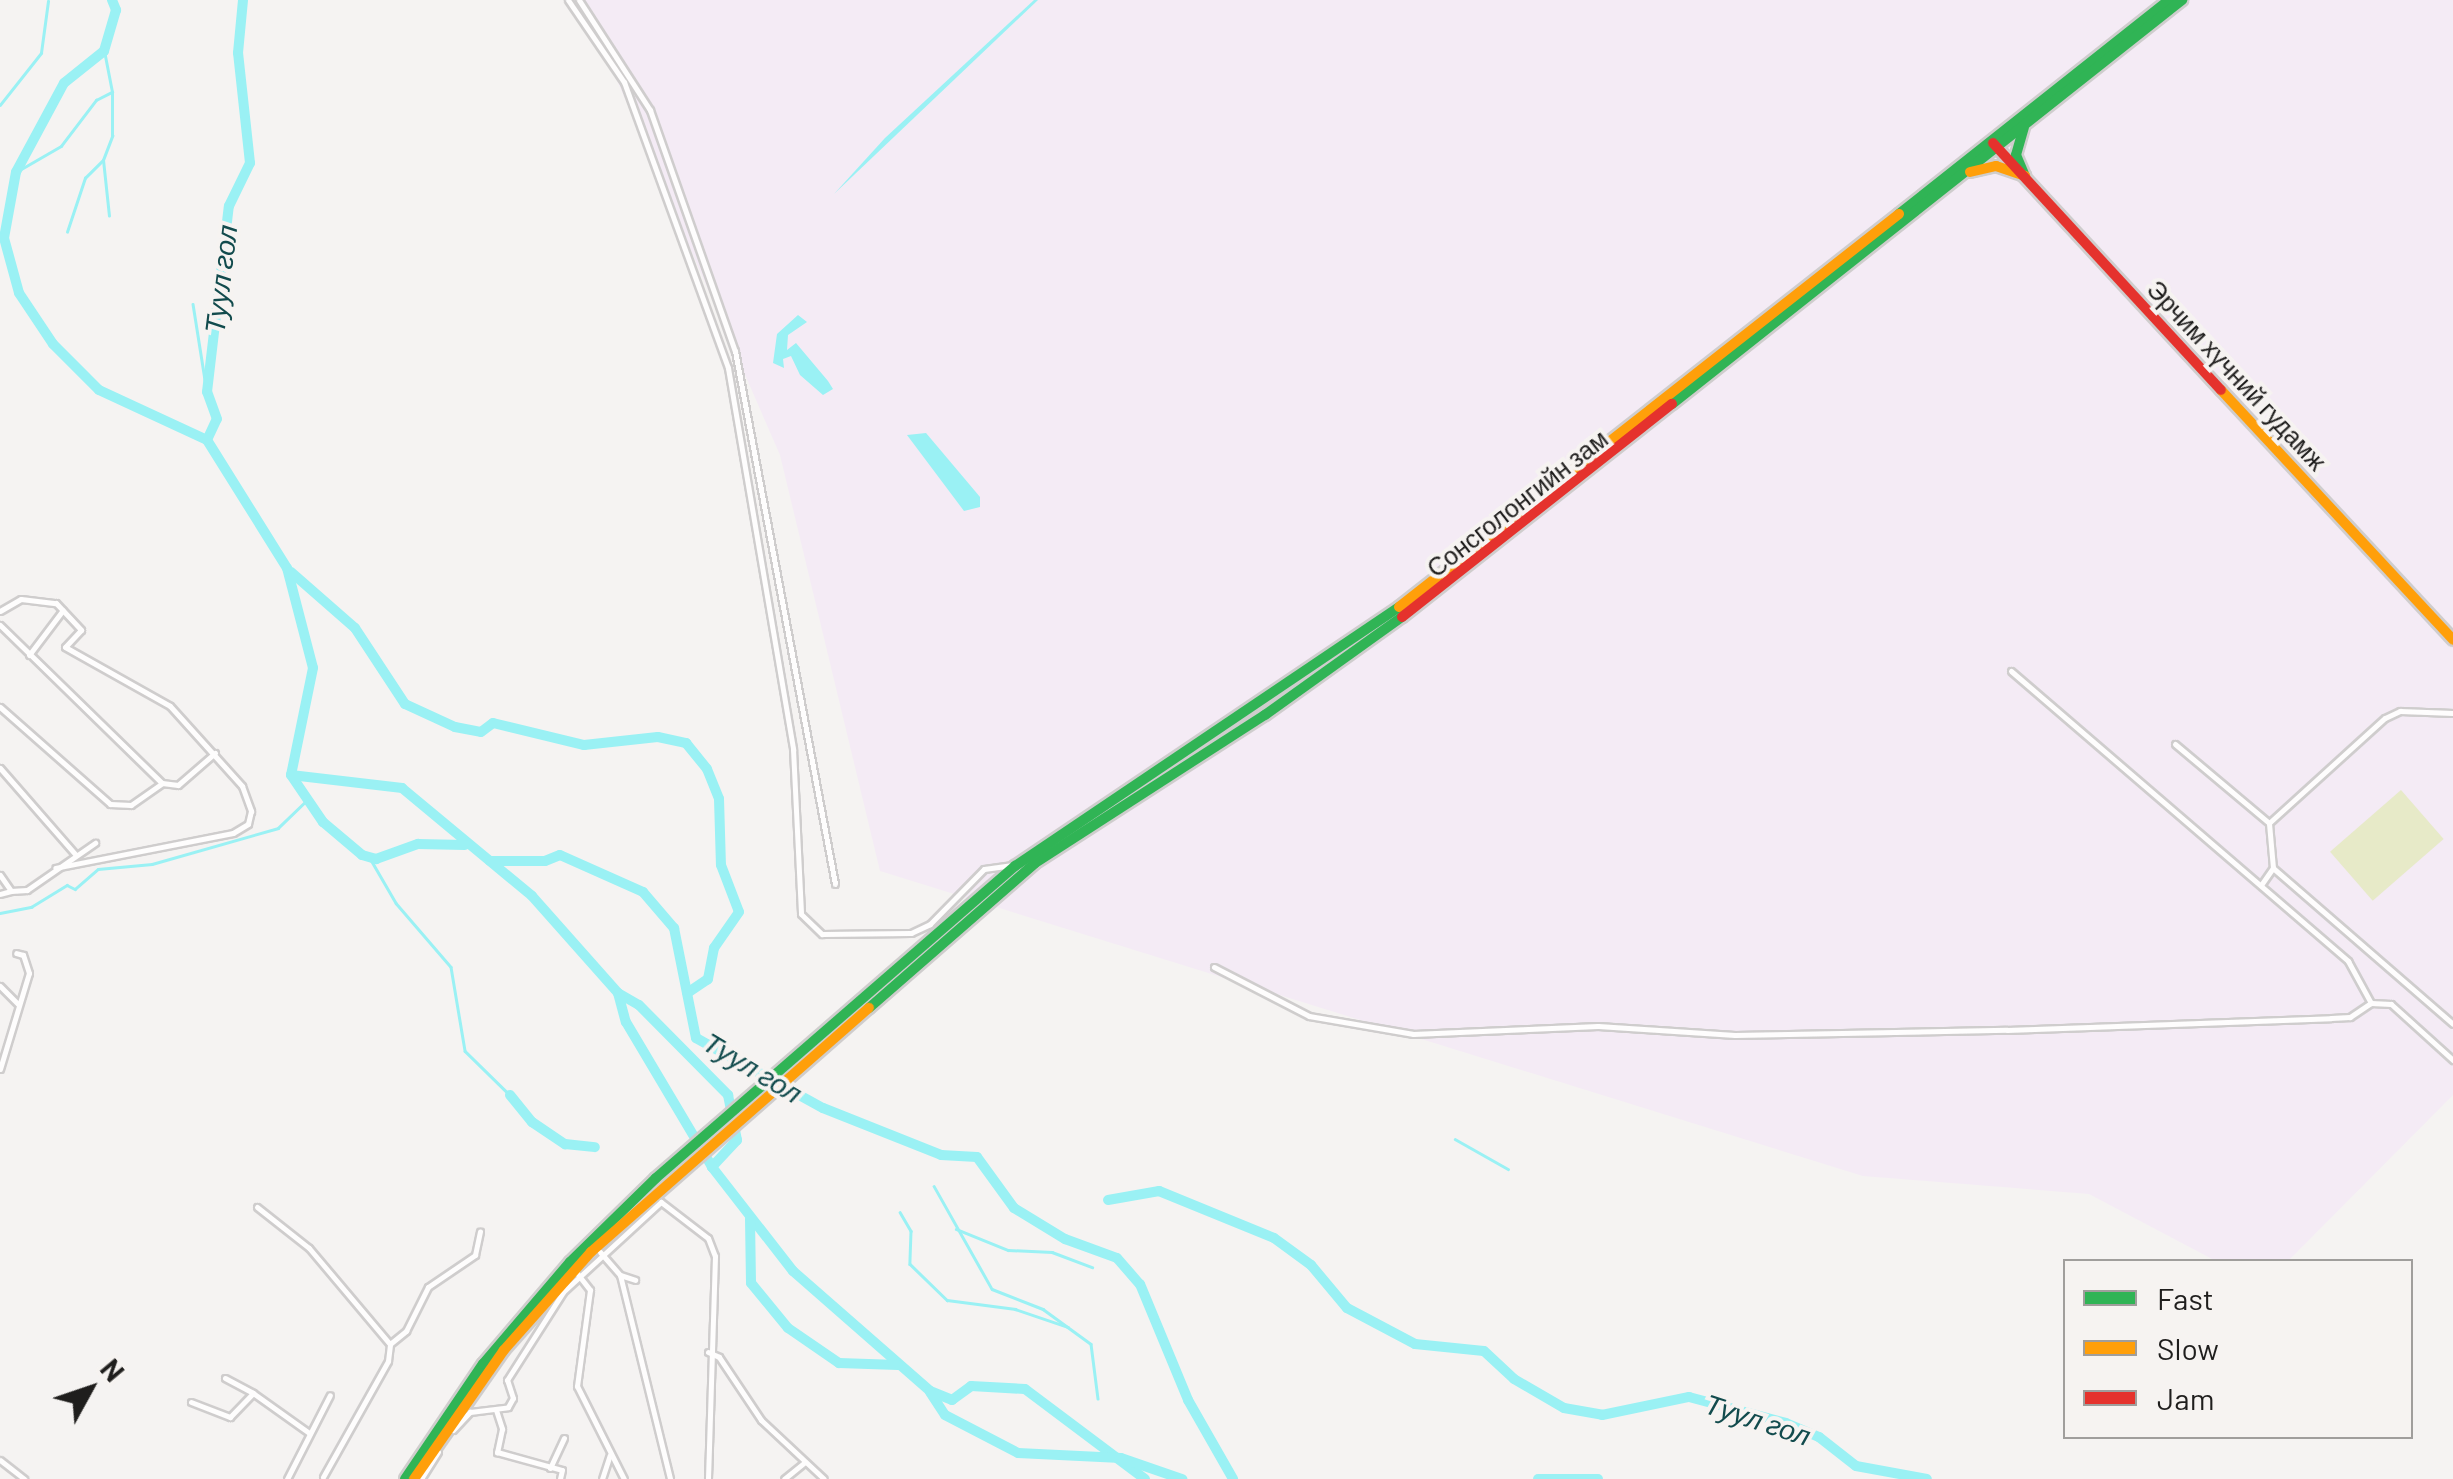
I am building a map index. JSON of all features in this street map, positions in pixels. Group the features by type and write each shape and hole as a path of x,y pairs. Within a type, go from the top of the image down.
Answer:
{"main road":[{"name":"Сонсголонгийн зам","path":"858,1010 1015,866 1420,594 1994,144 2169,0"},
{"name":"Сонсголонгийн зам","path":"858,1010 1035,863 1265,715 1425,600 1964,174 1994,144 2026,124 2182,0"},
{"path":"2025,176 2016,155 2026,124"},
{"name":"Эрчим хүчний гудамж","path":"1994,144 2453,640"},
{"path":"1964,174 1996,166 2025,176"},
{"path":"405,1479 502,1340 660,1180 858,1010"},
{"path":"418,1479 443,1440 528,1331 660,1180"}],"street":[{"path":"568,0 630,94 728,368 793,748 801,914 822,934 911,933 930,924 984,868 1002,862 1015,866"},
{"path":"579,0 650,110 736,351 836,884"},
{"path":"0,610 27,599 56,602 82,630 64,645 71,654 149,689 216,753 242,786 251,811 240,830 55,868"},
{"path":"29,655 63,610"},
{"path":"0,625 156,770 162,782"},
{"path":"2011,671 2348,962 2370,1004"},
{"path":"0,707 100,800 130,805 162,782 178,785 216,753"},
{"path":"2270,824 2385,718 2400,711 2453,713"},
{"path":"2176,744 2270,824 2273,868 2261,885"},
{"path":"0,768 75,854"},
{"path":"0,894 27,890 95,843"},
{"path":"2273,868 2453,1024"},
{"path":"0,875 10,890"},
{"path":"1,1064 20,1016 18,1004 28,973 23,955 16,952"},
{"path":"1214,967 1309,1016 1376,1032 1494,1032 1598,1026 1735,1036 2007,1030 2332,1018 2350,1016 2370,1004 2391,1004 2453,1060"},
{"path":"0,986 18,1004"},
{"path":"635,1280 620,1275 596,1253 660,1202 708,1238 715,1256 708,1352 708,1479"},
{"path":"257,1207 309,1248 390,1344"},
{"path":"323,1478 388,1361 390,1344 406,1332 428,1288 475,1255 480,1232"},
{"path":"576,1272 590,1290 576,1386 624,1479"},
{"path":"620,1275 670,1479"},
{"path":"443,1440 470,1412 496,1410 514,1398 507,1380 528,1331"},
{"path":"708,1352 719,1356 762,1420 824,1479"},
{"path":"225,1378 308,1433"},
{"path":"191,1402 230,1417 253,1394"},
{"path":"287,1479 330,1395"},
{"path":"496,1410 502,1429 497,1452 562,1470 560,1479"},
{"path":"550,1468 564,1438"},
{"path":"602,1479 610,1455"},
{"path":"0,1460 24,1479"},
{"path":"784,1479 804,1463"}],"shaded area":[{"path":"582,0 2453,0 2453,1095 2290,1259 2212,1259 2089,1194 1863,1176 880,871 780,455"}],"green space":[{"path":"2401,790 2444,839 2373,901 2330,852"}],"water":[{"path":"1038,0 834,194 885,138"},
{"path":"798,315 807,322 788,335 787,350 796,343 828,381 833,389 823,395 800,375 791,356 783,359 784,368 773,363 777,334"},
{"path":"926,433 980,497 980,507 964,511 907,435"}],"waterway":[{"name":"Туул гол","path":"112,0 116,10 104,51 64,83 16,172 4,238 19,293 53,344 99,390 207,440 287,568 313,668 291,775 402,788 532,896 618,993 639,1005 728,1095 737,1140 712,1167"},
{"name":"Туул гол","path":"207,440 217,419 207,392 229,206 250,163 238,53 243,0"},
{"path":"0,105 41,53 48,1"},
{"path":"16,172 61,146 96,100 112,92 104,51"},
{"path":"109,216 103,160 112,136 112,93"},
{"path":"67,232 85,178 102,161"},
{"path":"193,304 207,392"},
{"path":"291,572 355,628 405,704 455,727 481,732 493,723 584,745 658,737 686,743 707,769 719,799 721,865 739,912 714,948 708,979 687,993"},
{"path":"291,775 323,822 362,855 376,859 418,844 465,845"},
{"path":"0,913 31,907 67,885 75,889 98,869 152,864 278,828 306,801"},
{"name":"Туул гол","path":"490,861 545,861 560,855 643,892 674,928 696,1038 823,1108 941,1155 977,1157 1014,1208 1065,1239 1117,1258 1140,1284 1188,1400 1233,1479"},
{"path":"370,858 396,903 451,967 465,1051 510,1095"},
{"path":"618,993 626,1022 712,1167 793,1271 930,1391 952,1400 971,1386 1025,1389 1145,1479"},
{"path":"510,1095 532,1122 565,1144 595,1147"},
{"path":"1455,1139 1508,1169"},
{"path":"934,1186 992,1289 1043,1309 1091,1344 1098,1399"},
{"name":"Туул гол","path":"1108,1200 1159,1191 1274,1238 1311,1265 1347,1308 1415,1344 1484,1351 1514,1379 1564,1408 1602,1415 1689,1397 1786,1423 1819,1437 1856,1466 1927,1479"},
{"path":"900,1212 911,1231 910,1264 947,1300 1015,1309 1068,1327"},
{"path":"750,1219 751,1283 788,1328 839,1363 898,1365"},
{"path":"956,1229 1008,1250 1052,1252 1092,1267"},
{"path":"930,1392 945,1415 1018,1453 1121,1458 1182,1479"},
{"path":"1538,1479 1598,1479"}],"traffic: fast":[{"path":"1899,214 2169,0"},
{"path":"1672,404 2182,0"},
{"path":"2024,127 2016,155 2025,176"},
{"path":"405,1479 483,1364 570,1262 656,1178 1015,866 1399,607"},
{"path":"869,1008 1035,863 1265,715 1402,617"}],"traffic: slow":[{"path":"1970,172 1996,166 2025,176"},
{"path":"1399,607 1899,214"},
{"path":"2221,390 2453,640"},
{"path":"414,1479 504,1350 591,1252 869,1008"}],"traffic: jam":[{"path":"1993,143 2221,390"},
{"path":"1402,617 1672,404"}]}
